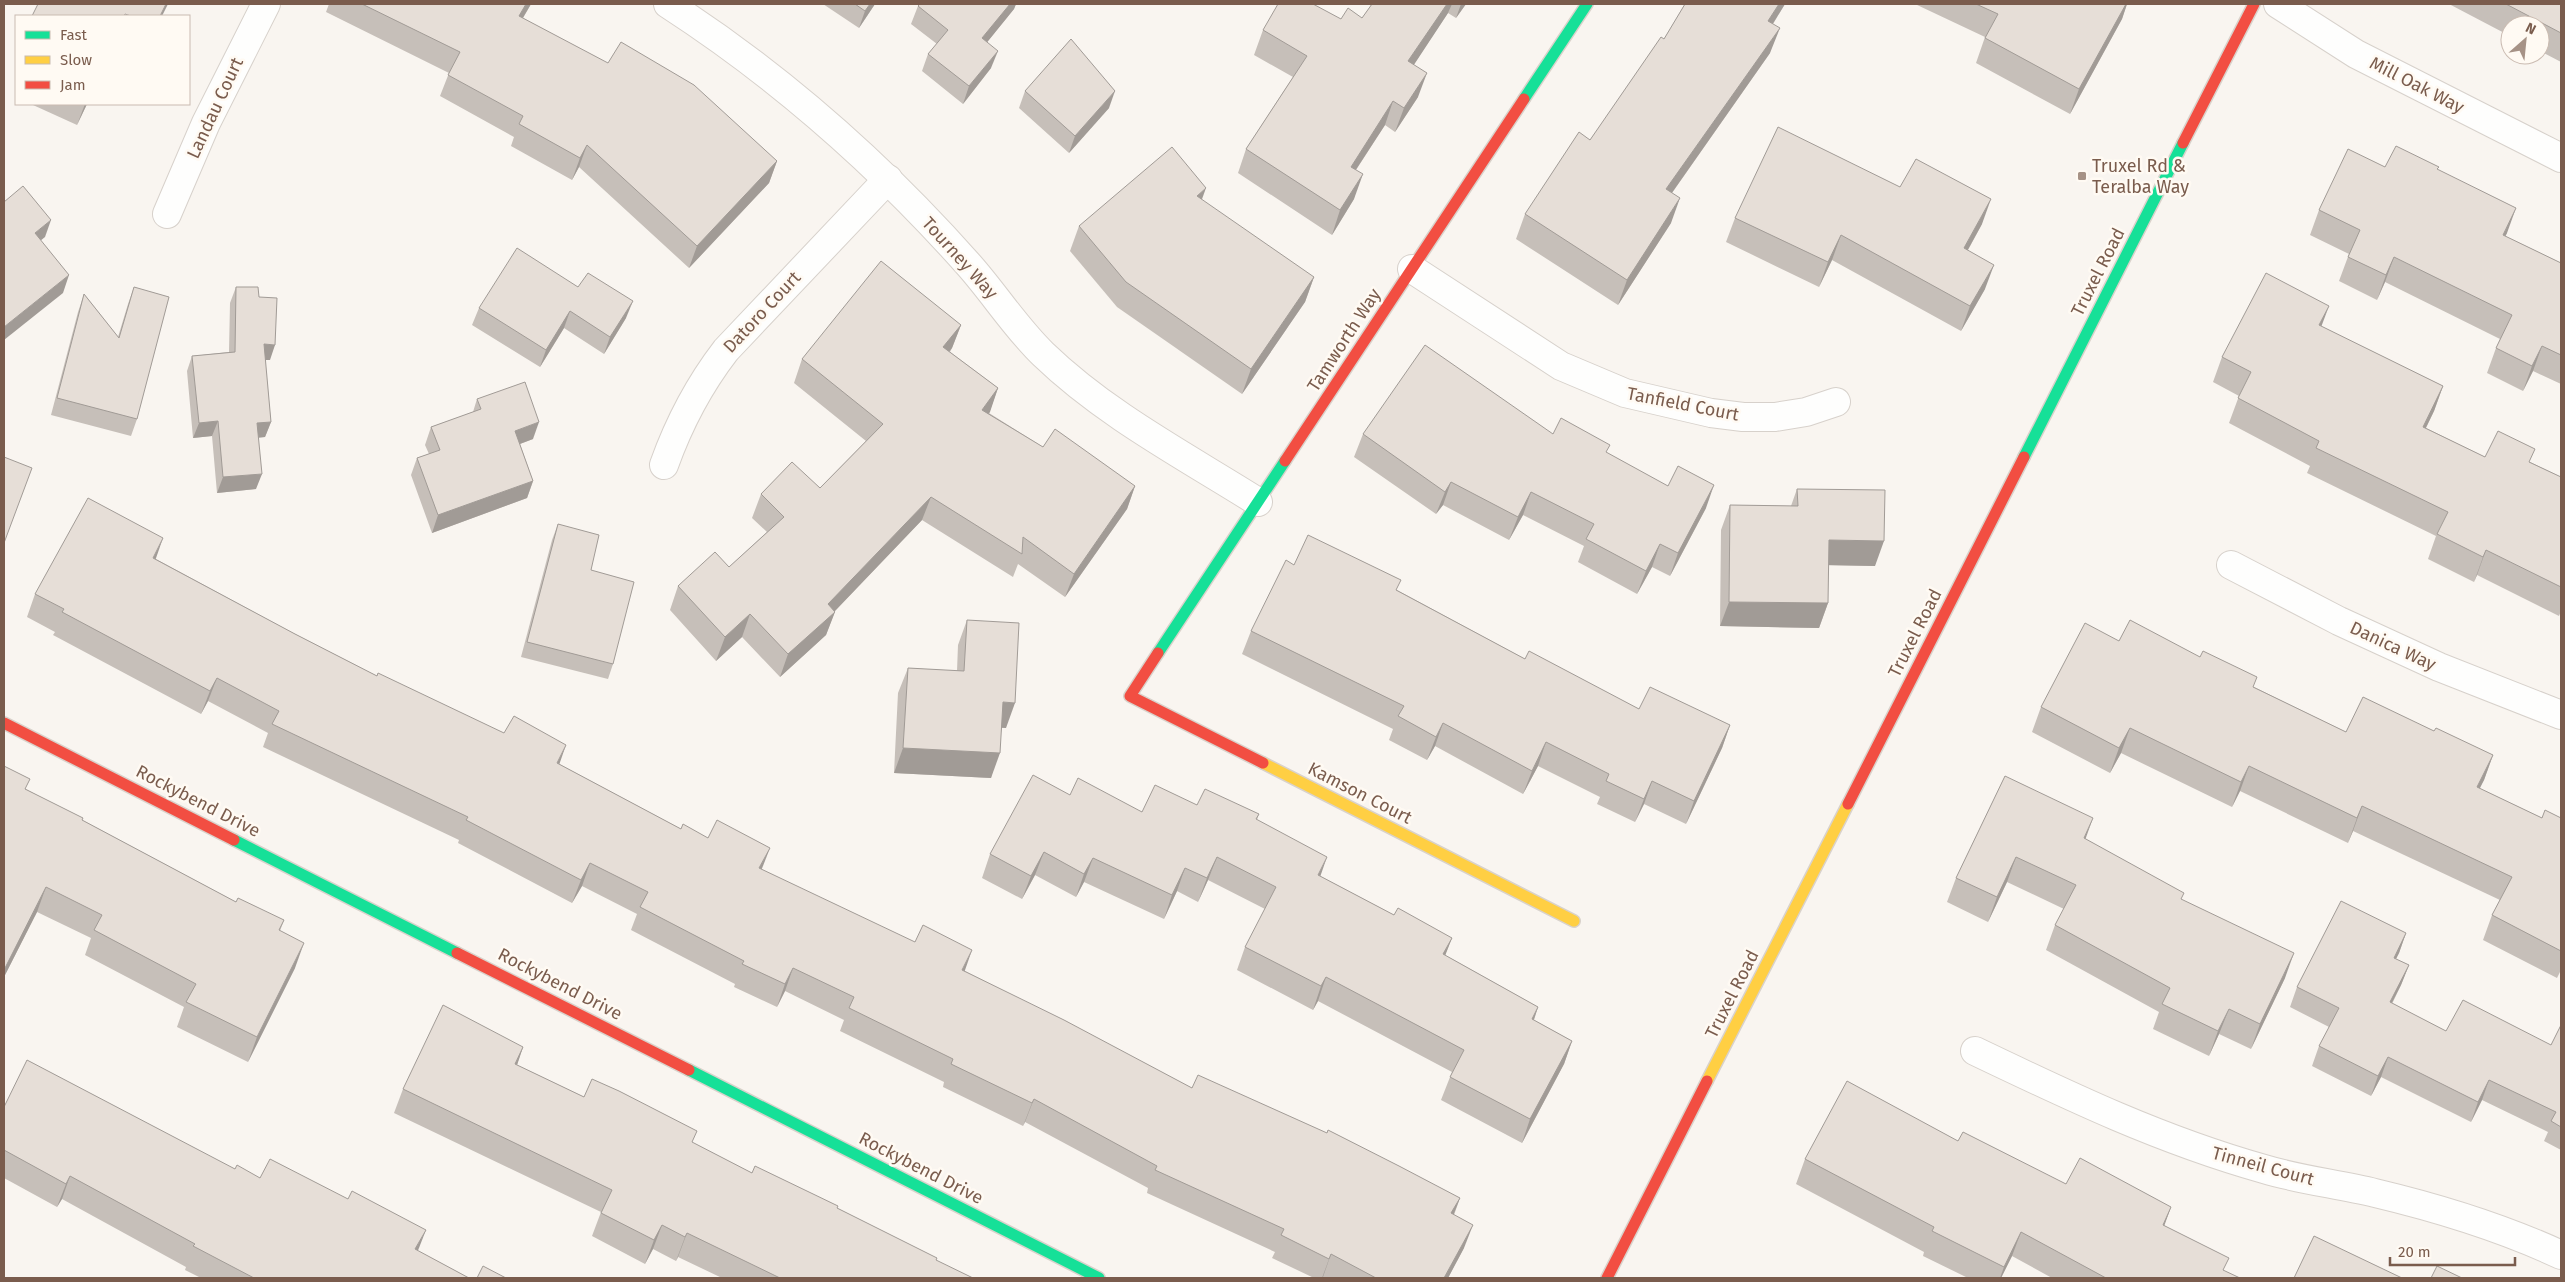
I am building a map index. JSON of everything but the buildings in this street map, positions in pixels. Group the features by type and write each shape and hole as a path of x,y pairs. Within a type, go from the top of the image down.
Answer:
{"street":[{"name":"Landau Court","path":"168,214 206,124 266,4"},
{"name":"Tourney Way","path":"668,4 714,33 791,93 888,179 968,264 1042,353 1095,399 1258,502"},
{"name":"Tamworth Way","path":"1130,696 1587,4"},
{"name":"Truxel Road","path":"1607,1278 2254,4"},
{"name":"Mill Oak Way","path":"2278,4 2356,54 2561,158"},
{"name":"Datoro Court","path":"664,465 675,433 706,376 726,350 888,179"},
{"name":"Tanfield Court","path":"1412,269 1561,366 1625,394 1711,413 1743,417 1775,417 1806,412 1836,402"},
{"name":"Danica Way","path":"2231,565 2338,621 2439,667 2561,715"},
{"name":"Kamson Court","path":"1130,696 1574,921"},
{"name":"Rockybend Drive","path":"4,723 1099,1278"},
{"name":"Tinneil Court","path":"1974,1051 2108,1114 2170,1140 2266,1170 2376,1193 2484,1224 2561,1255"}],"traffic: fast":[{"path":"1524,99 1587,4"},
{"path":"2024,457 2183,143"},
{"path":"1158,653 1285,461"},
{"path":"234,840 457,953"},
{"path":"689,1070 1099,1278"}],"traffic: slow":[{"path":"1263,763 1574,921"},
{"path":"1707,1081 1848,804"}],"traffic: jam":[{"path":"2183,143 2254,4"},
{"path":"1285,461 1524,99"},
{"path":"1848,804 2024,457"},
{"path":"1158,653 1130,696 1263,763"},
{"path":"4,723 234,840"},
{"path":"457,953 689,1070"},
{"path":"1607,1278 1707,1081"}],"place":[{"name":"Truxel Rd & Teralba Way","path":"2082,176"}]}
